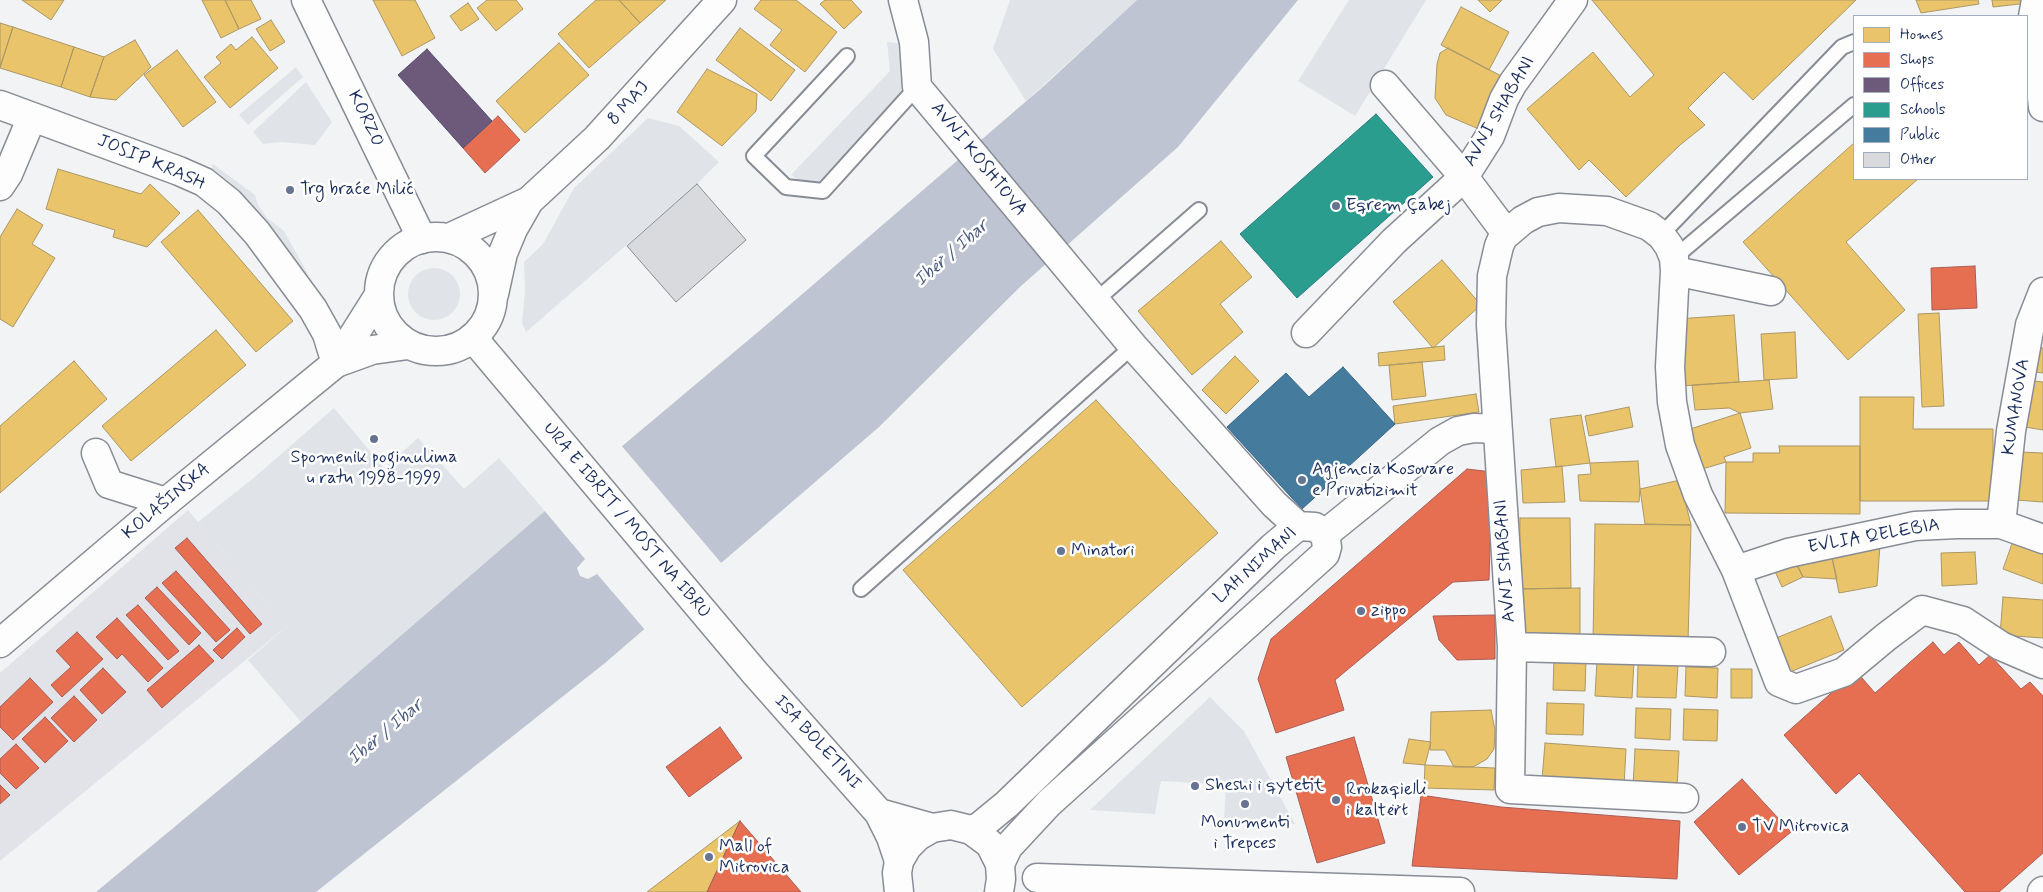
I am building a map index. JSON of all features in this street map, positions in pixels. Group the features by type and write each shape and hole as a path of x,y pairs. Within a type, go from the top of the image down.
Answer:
{"street":[{"name":"KORZO","path":"306,0 422,239"},
{"name":"8 MAJ","path":"449,238 529,201 597,138 722,0"},
{"name":"AVNI KOSHTOVA","path":"903,0 914,42 918,87 1094,302 1274,504 1298,526"},
{"name":"AVNI SHABANI","path":"1306,333 1394,241 1464,177 1490,136 1504,99 1524,66 1573,0"},
{"path":"2036,0 2033,17 2043,106"},
{"name":"AVNI SHABANI","path":"1385,85 1464,177 1506,233 1499,246 1492,276 1491,325 1512,647 1510,789 1684,798"},
{"name":"JOSIP KRASH","path":"0,104 204,182 222,197 257,233 313,309 326,334 336,363"},
{"path":"0,186 8,174 32,116"},
{"name":"8 MAJ","path":"494,296 504,253 513,230 529,201"},
{"path":"1506,233 1523,220 1538,212 1559,208 1607,211 1649,226 1670,255 1771,291"},
{"path":"435,237 449,238 467,246 482,259 491,276 494,296 488,319 473,338 462,346 448,350 428,350 408,344 396,335 387,324 381,310 379,295 381,280 386,266 408,244 435,237"},
{"path":"1670,255 1670,367 1672,402 1680,445 1698,495 1736,570 1779,682 1796,689 1844,672 1886,636 1922,610 1963,621 2001,646 2043,664"},
{"name":"KUMANOVA","path":"2001,524 2012,431 2030,325 2043,292"},
{"name":"KOLAŠINSKA","path":"0,643 166,502 336,363 379,295"},
{"name":"URA E IBRIT / MOST NA IBRU","path":"473,338 755,674"},
{"name":"KOLAŠINSKA","path":"336,363 372,350 408,344"},
{"path":"1325,534 1440,441 1458,431 1474,428 1498,429"},
{"path":"96,453 109,484 166,502"},
{"name":"EVLIA QELEBIA","path":"1736,570 1788,553 1915,526 2001,524 2043,539"},
{"name":"LAH NIMANI","path":"971,830 979,827 1007,804 1273,547 1298,526 1315,527 1325,534 1327,547 1325,554 1049,803 1004,856"},
{"path":"1512,647 1711,652"},
{"name":"ISA BOLETINI","path":"755,674 879,813 891,837 899,861"},
{"path":"879,813 932,828"},
{"path":"899,892 897,872 899,861 907,847 918,836 932,828 952,825 971,830 1004,856 999,892"},
{"path":"1037,878 1460,892"}],"lane":[{"path":"1670,255 1842,47 1853,42"},
{"path":"847,56 754,156 786,187 823,191 918,87"},
{"path":"1670,255 1853,106"},
{"path":"1094,302 1199,210"},
{"path":"861,589 1133,346"}],"shaded area":[{"path":"1010,0 1137,0 1026,101 993,49"},
{"path":"1349,0 1426,0 1355,116 1298,81"},
{"path":"887,42 906,44 908,88 820,181 804,183 791,175 890,71"},
{"path":"296,67 303,77 248,125 239,115"},
{"path":"306,82 332,122 315,145 282,142 263,144 253,132"},
{"path":"648,118 679,126 719,162 697,184 526,332 522,323 525,291 524,262 543,244 574,188"},
{"path":"213,164 255,195 258,205 267,218 284,231 309,276 297,266 210,175"},
{"path":"429,268 439,268 453,275 460,289 460,299 453,313 439,320 429,320 419,316 412,309 408,299 408,289 412,279 419,272"},
{"path":"334,408 384,468 418,438 464,489 499,458 545,511 301,722 248,660 286,627 198,522 256,476"},
{"path":"188,510 286,627 0,861 0,673"},
{"path":"1210,697 1244,731 1295,824 1224,818 1226,785 1161,781 1155,814 1090,810"}],"water":[{"name":"Ibër / Ibar","path":"1137,0 1298,0 1178,147 1021,286 879,427 605,663 316,892 96,892 301,722 545,511 771,321 1045,85"}],"pier":[{"path":"620,444 723,565 646,631 597,574 588,579 580,576 577,568 585,559 543,509"}],"building: Homes":[{"path":"22,0 64,0 51,20"},
{"path":"202,0 225,0 239,29 221,38"},
{"path":"225,0 251,0 261,19 239,29"},
{"path":"373,0 415,0 435,38 402,56"},
{"path":"487,0 516,0 523,9 496,31 477,8"},
{"path":"596,0 619,0 640,23 589,68 558,34"},
{"path":"619,0 666,0 640,23"},
{"path":"761,0 796,0 837,32 805,72 770,45 782,30 754,9"},
{"path":"825,0 851,0 862,12 844,29 820,4"},
{"path":"1478,0 1502,0 1490,12"},
{"path":"1592,0 1856,0 1753,100 1724,72 1688,108 1705,125 1680,145 1626,197 1589,160 1579,170 1527,109 1593,52 1630,97 1654,75"},
{"path":"1916,0 1978,0 1979,4 1921,13"},
{"path":"1992,0 2027,0 2028,3 1993,7"},
{"path":"468,3 479,19 461,31 450,16"},
{"path":"1461,7 1509,32 1489,70 1441,45"},
{"path":"271,20 285,42 270,51 256,29"},
{"path":"0,23 13,27 0,67"},
{"path":"13,27 74,47 61,87 0,68"},
{"path":"740,28 795,70 771,101 716,60"},
{"path":"252,37 278,68 230,108 204,77 221,63 216,57 231,44 236,50"},
{"path":"135,40 151,67 116,100 90,97 104,57"},
{"path":"559,43 589,75 525,133 496,101"},
{"path":"74,47 104,57 90,97 61,87"},
{"path":"1448,48 1507,79 1481,130 1446,115 1435,98 1437,64 1440,53"},
{"path":"177,50 216,102 183,127 144,75"},
{"path":"707,69 757,94 756,111 722,146 677,112"},
{"path":"1853,144 1853,180 1917,180 1846,242 1905,310 1848,360 1743,242"},
{"path":"58,169 141,194 150,184 180,213 147,247 113,237 115,230 46,209"},
{"path":"17,209 43,225 32,244 55,258 13,327 0,319 0,237"},
{"path":"198,210 293,321 256,352 161,242"},
{"path":"1221,241 1252,277 1220,304 1243,332 1192,375 1138,311"},
{"path":"1442,260 1481,305 1433,348 1393,302"},
{"path":"1939,313 1944,406 1922,407 1918,314"},
{"path":"1734,315 1739,382 1682,386 1677,319"},
{"path":"216,330 246,365 131,461 102,426"},
{"path":"1795,332 1797,378 1764,380 1761,334"},
{"path":"1444,346 1445,360 1379,366 1378,353"},
{"path":"2030,346 2043,348 2043,373 2027,371"},
{"path":"1235,356 1259,381 1226,414 1202,390"},
{"path":"74,361 107,399 0,493 0,426"},
{"path":"1422,362 1426,396 1392,400 1389,365"},
{"path":"1769,380 1773,409 1740,413 1729,408 1695,410 1692,385"},
{"path":"2026,380 2043,382 2043,430 2019,426"},
{"path":"1476,394 1479,412 1395,424 1393,406"},
{"path":"1860,397 1914,397 1913,429 1993,429 1993,501 1860,501"},
{"name":"Minatori","path":"1096,400 1218,533 1022,707 903,570"},
{"path":"1629,407 1633,427 1589,436 1585,416"},
{"path":"1740,413 1751,448 1724,457 1726,462 1699,470 1687,430"},
{"path":"1581,415 1590,463 1556,467 1550,419"},
{"path":"1779,446 1860,446 1860,514 1725,513 1726,462 1753,462 1753,453 1780,453"},
{"path":"2020,452 2043,453 2043,502 2016,500"},
{"path":"1638,461 1639,502 1580,501 1578,475 1591,474 1590,463"},
{"path":"1562,466 1565,502 1523,503 1521,470"},
{"path":"1680,480 1691,525 1645,524 1640,489"},
{"path":"1520,518 1570,518 1571,588 1519,589"},
{"path":"1595,524 1691,525 1688,643 1593,641"},
{"path":"2014,538 2043,548 2043,584 2003,569"},
{"path":"1880,545 1877,586 1839,593 1831,553"},
{"path":"1975,552 1977,584 1942,586 1941,553"},
{"path":"1831,553 1837,579 1803,577 1794,559"},
{"path":"1794,559 1803,577 1782,587 1774,569"},
{"path":"1580,588 1580,637 1519,638 1519,589"},
{"path":"2003,597 2043,600 2043,638 2000,635"},
{"path":"1831,616 1844,650 1790,672 1776,638"},
{"path":"1554,658 1586,659 1585,691 1553,690"},
{"path":"1597,660 1634,662 1632,698 1595,696"},
{"path":"1638,664 1678,665 1676,698 1637,697"},
{"path":"1686,667 1718,668 1717,698 1685,696"},
{"path":"1731,669 1752,669 1752,698 1731,698"},
{"path":"1547,703 1584,704 1583,735 1546,734"},
{"path":"1636,708 1671,709 1670,740 1635,738"},
{"path":"1684,709 1718,710 1717,741 1683,740"},
{"path":"1491,710 1495,730 1494,749 1487,759 1473,767 1454,767 1445,750 1430,750 1431,712"},
{"path":"1409,739 1431,742 1425,765 1403,763"},
{"path":"1545,743 1626,749 1624,786 1542,780"},
{"path":"1635,749 1679,751 1677,789 1633,787"},
{"path":"1425,765 1495,768 1494,790 1424,788"},
{"name":"Mall of Mitrovica","path":"740,821 707,892 647,892"}],"building: Shops":[{"path":"498,116 520,140 485,173 463,148"},
{"path":"1975,266 1977,308 1932,310 1931,268"},
{"name":"zippo","path":"1467,469 1492,472 1489,580 1453,582 1335,680 1344,710 1276,733 1258,679 1271,639"},
{"path":"187,538 262,624 250,634 175,548"},
{"path":"176,571 230,630 216,642 162,583"},
{"path":"157,587 201,633 189,645 145,598"},
{"path":"138,605 179,651 168,660 126,615"},
{"path":"1495,615 1495,659 1457,660 1439,640 1433,616"},
{"path":"117,618 163,668 148,682 122,654 117,659 96,637"},
{"path":"237,628 245,637 222,659 213,650"},
{"path":"77,632 103,659 62,697 51,685 71,667 56,651"},
{"path":"1933,642 1944,655 1959,642 1979,665 1990,655 2021,689 2030,682 2043,696 2043,853 1999,892 1965,892 1859,773 1836,794 1784,735 1856,671 1875,693"},
{"path":"199,645 214,661 162,708 147,690"},
{"path":"103,668 126,692 102,714 80,690"},
{"path":"30,678 53,702 13,740 0,727 0,707"},
{"path":"74,696 97,720 74,742 51,718"},
{"path":"45,717 68,741 45,763 22,739"},
{"path":"720,727 742,758 689,797 666,767"},
{"name":"Rrokaqielli i kaltërt","path":"1354,737 1385,843 1317,863 1286,757"},
{"path":"16,744 39,768 16,789 0,773 0,759"},
{"name":"TV Mitrovica","path":"1742,779 1791,832 1739,875 1694,822"},
{"path":"0,785 10,795 0,804"},
{"path":"1421,795 1501,807 1680,821 1677,879 1412,866"},
{"name":"Mall of Mitrovica","path":"740,821 801,892 707,892"}],"building: Offices":[{"path":"427,49 492,121 463,148 398,75"}],"building: Schools":[{"name":"Eqrem Çabej","path":"1376,114 1433,177 1297,298 1240,234"}],"building: Public":[{"path":"1343,367 1395,424 1302,509 1227,427 1286,373 1309,397"}],"building: Other":[{"path":"697,184 746,240 676,302 627,246"}],"place":[{"name":"Trg braće Milić","path":"290,190"},
{"name":"Eqrem Çabej","path":"1336,206"},
{"name":"Spomenik poginulima u ratu 1998-1999","path":"374,439"},
{"name":"Agjencia Kosovare e Privatizimit","path":"1302,480"},
{"name":"Minatori","path":"1061,551"},
{"name":"zippo","path":"1361,611"},
{"name":"Sheshi i qytetit","path":"1195,786"},
{"name":"Rrokaqielli i kaltërt","path":"1336,800"},
{"name":"Monumenti i Trepces","path":"1245,804"},
{"name":"TV Mitrovica","path":"1742,827"},
{"name":"Mall of Mitrovica","path":"709,857"}]}
